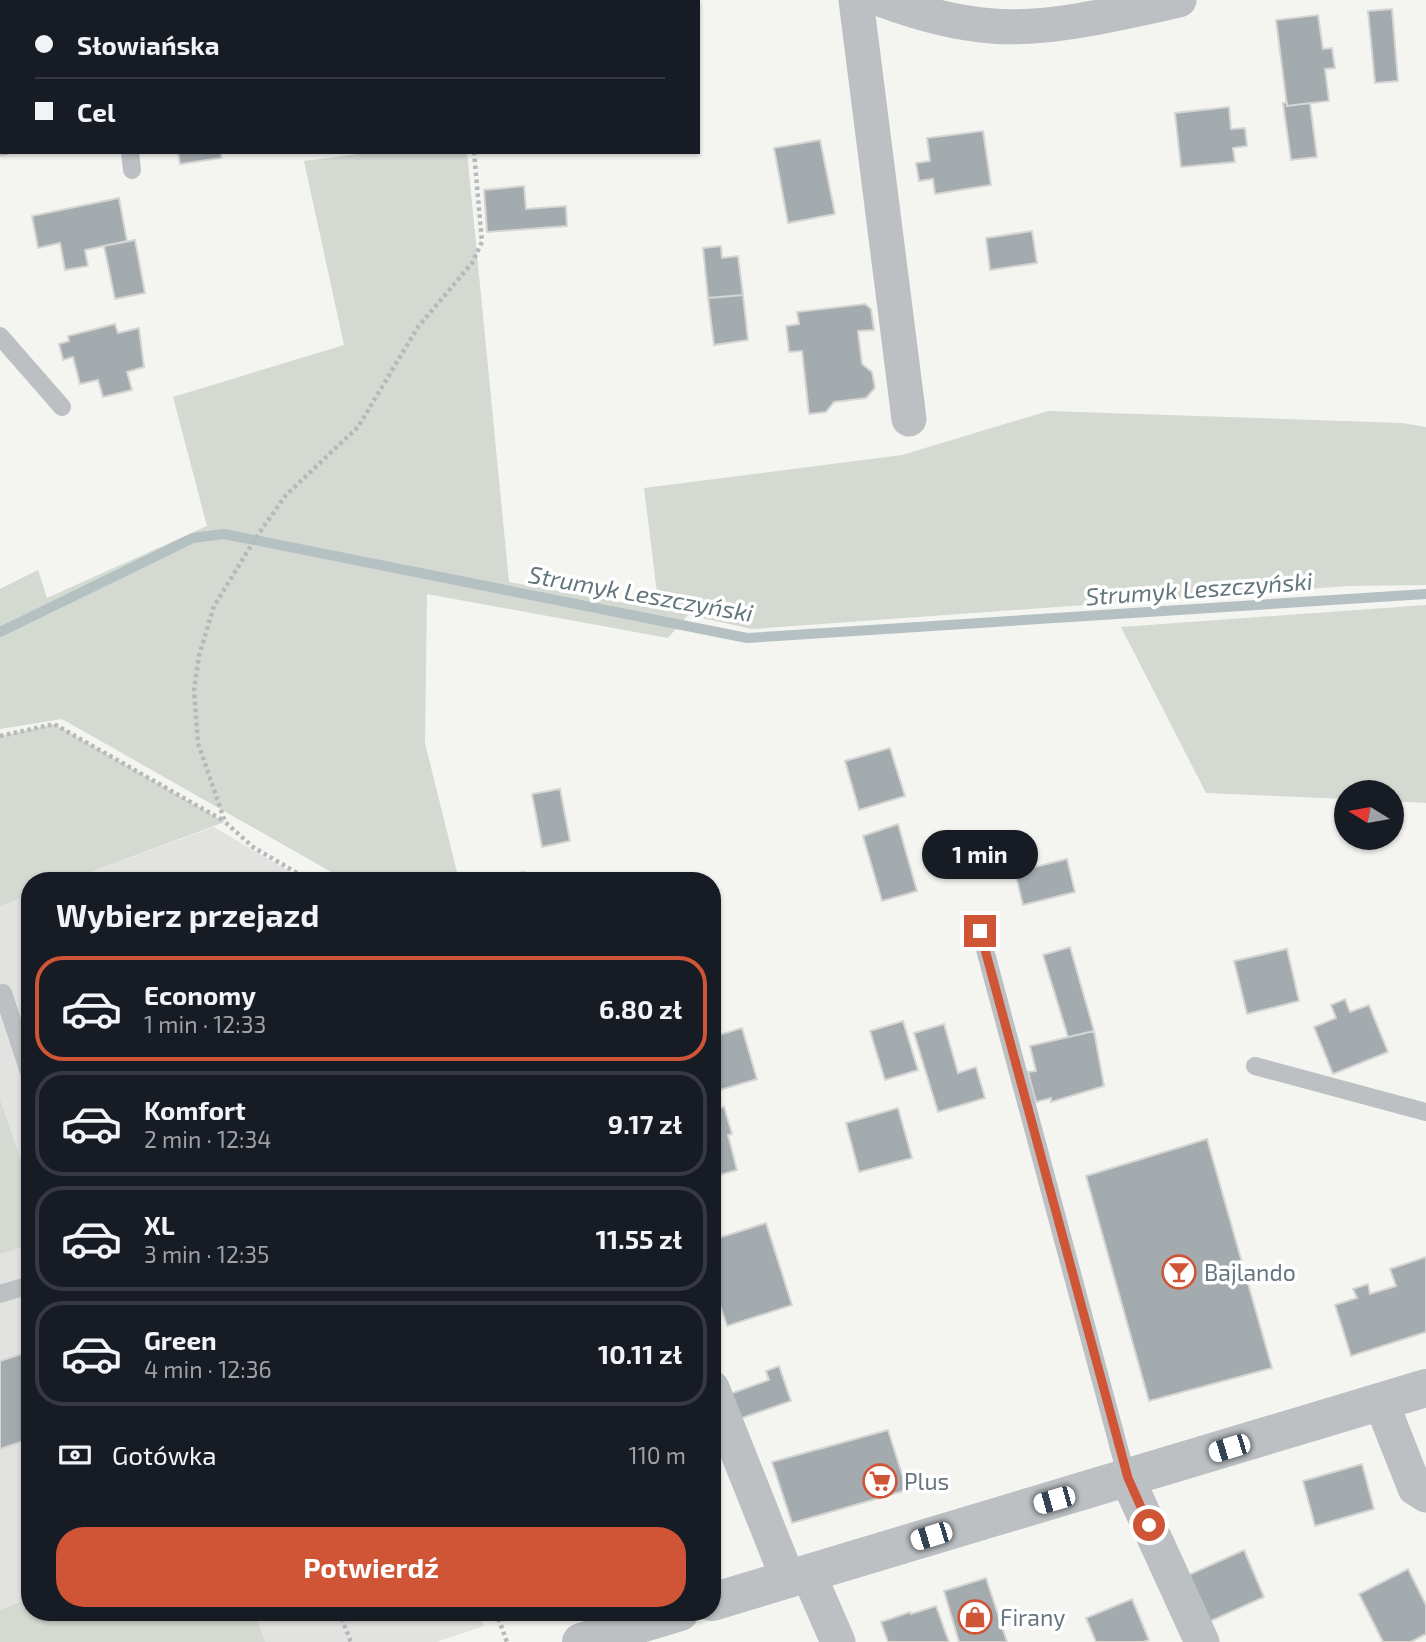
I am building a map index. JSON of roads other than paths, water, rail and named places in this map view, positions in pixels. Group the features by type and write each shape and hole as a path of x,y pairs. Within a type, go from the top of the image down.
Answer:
{"street":[{"path":"856,0 909,419"},
{"path":"883,0 956,21 995,26 1038,25 1173,1"},
{"path":"721,1599 1426,1388"},
{"path":"1381,1402 1415,1488 1426,1495"},
{"path":"721,1408 798,1576 838,1642"},
{"path":"1128,1478 1202,1642"},
{"path":"581,1642 650,1621"}],"lane":[{"path":"0,336 62,407"},
{"path":"980,931 1128,1478"},
{"path":"4,993 21,1047"},
{"path":"1255,1066 1426,1112"},
{"path":"0,1294 21,1288"}],"waterway":[{"name":"Strumyk Leszczyński","path":"0,632 193,538 224,534 747,638 1426,594"}],"place":[{"name":"Bajlando","path":"1179,1272"},
{"name":"Plus","path":"880,1481"},
{"name":"Firany","path":"975,1617"}]}
